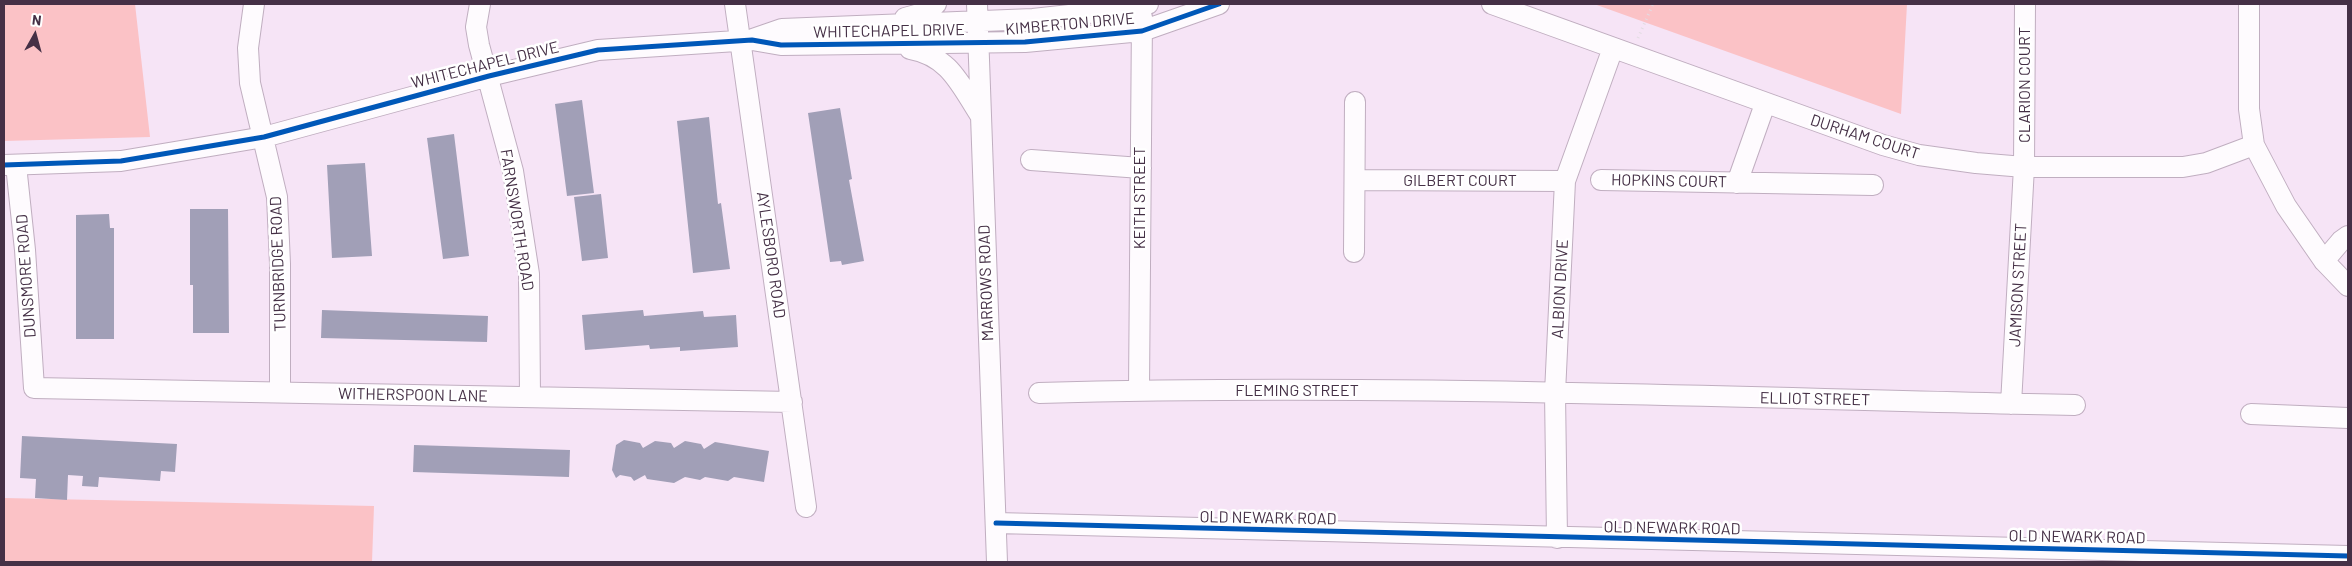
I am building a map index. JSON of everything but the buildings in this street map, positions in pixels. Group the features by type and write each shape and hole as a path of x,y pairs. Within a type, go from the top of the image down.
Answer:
{"street":[{"name":"TURNBRIDGE ROAD","path":"254,4 248,48 250,83 277,197 280,264 280,392"},
{"name":"FARNSWORTH ROAD","path":"480,4 476,27 479,45 489,76 513,171 529,274 530,397"},
{"name":"AYLESBORO ROAD","path":"735,4 746,40 806,507"},
{"path":"879,35 924,13 936,4"},
{"name":"KIMBERTON DRIVE","path":"978,42 1026,42 1142,31 1219,4"},
{"name":"DURHAM COURT","path":"1492,4 1766,104 1883,145 1919,155 1949,160 2024,167 2183,167 2206,163 2254,145"},
{"name":"CLARION COURT","path":"2024,167 2025,4"},
{"path":"2249,4 2249,109 2254,145 2286,206 2324,261 2348,286"},
{"name":"KIMBERTON DRIVE","path":"977,13 1033,19 1090,8 1144,5"},
{"name":"KEITH STREET","path":"1139,390 1142,31 1144,5"},
{"name":"WHITECHAPEL DRIVE","path":"879,35 977,13"},
{"name":"MARROWS ROAD","path":"977,13 997,562"},
{"name":"WHITECHAPEL DRIVE","path":"10,165 121,161 264,137 489,76 598,50 746,40 782,29 978,42"},
{"path":"879,35 939,59 951,69 980,116"},
{"name":"ALBION DRIVE","path":"1557,538 1555,393 1565,182 1622,51"},
{"path":"1354,252 1355,102"},
{"name":"HOPKINS COURT","path":"1737,182 1766,104"},
{"path":"1031,160 1141,168"},
{"name":"DUNSMORE ROAD","path":"10,165 25,250 34,388"},
{"name":"JAMISON STREET","path":"2011,404 2024,167"},
{"name":"GILBERT COURT","path":"1355,180 1565,182"},
{"name":"HOPKINS COURT","path":"1601,180 1872,185"},
{"path":"2324,261 2341,241 2348,236"},
{"name":"WITHERSPOON LANE","path":"34,388 792,402"},
{"name":"FLEMING STREET","path":"1039,393 1139,390 1555,393"},
{"name":"ELLIOT STREET","path":"1555,393 2076,405"},
{"path":"2251,414 2348,418"},
{"name":"OLD NEWARK ROAD","path":"996,523 2348,556"}],"path":[{"path":"1622,51 1653,4"}],"shaded area":[{"path":"4,4 135,4 150,137 4,141"},
{"path":"1594,4 1907,4 1901,114"},
{"path":"4,498 374,506 372,562 4,562"}],"cycle path":[{"path":"4,165 121,161 264,137 489,76 598,50 752,40 781,45 1025,42 1142,31 1219,4"},
{"path":"996,523 2348,556"}]}
